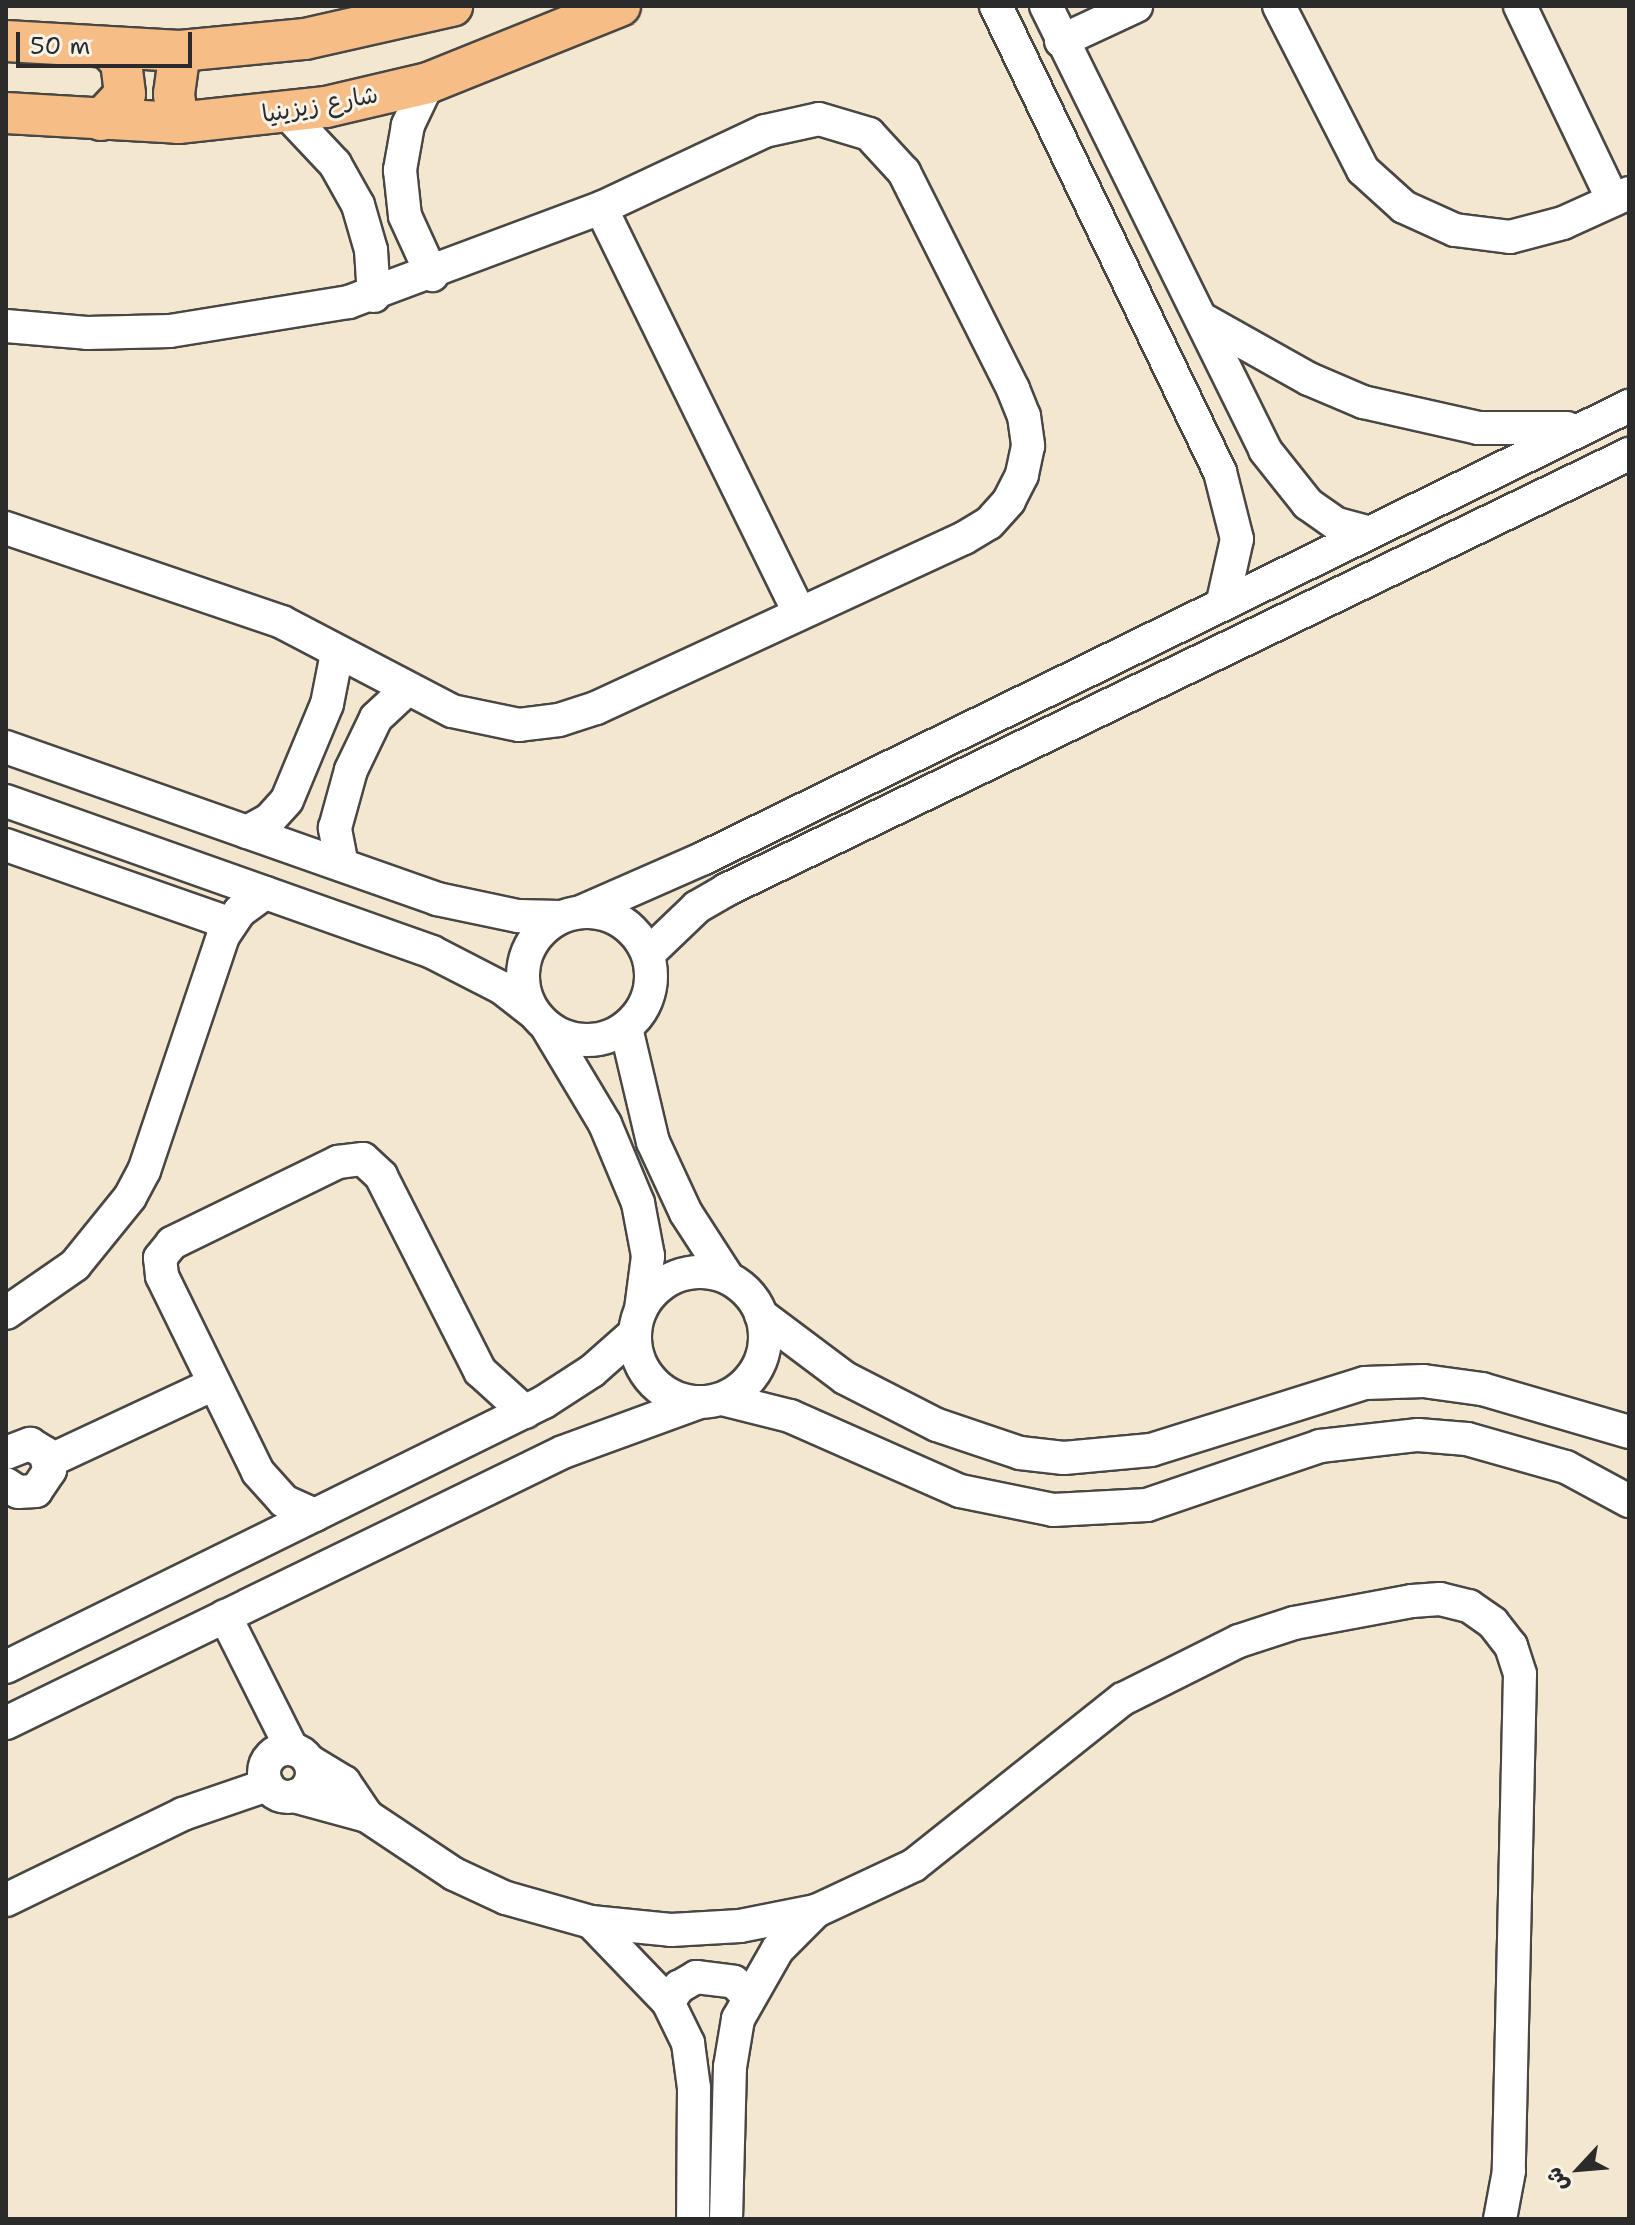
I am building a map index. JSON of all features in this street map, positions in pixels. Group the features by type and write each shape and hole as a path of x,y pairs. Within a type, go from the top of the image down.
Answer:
{"main road":[{"path":"6,41 110,50 180,51 305,39 452,6"},
{"name":"شارع زيزينيا","path":"6,113 178,123 287,113 428,83 620,6"},
{"path":"101,120 125,94 127,78 110,50"},
{"path":"178,123 174,94 180,51"}],"street":[{"path":"996,6 1220,472 1237,539 1223,601"},
{"path":"1046,6 1265,450 1284,479 1337,524 1366,532"},
{"path":"1061,41 1136,6"},
{"path":"1279,6 1363,170 1404,207 1455,230 1510,237 1563,223 1621,197 1520,6"},
{"path":"428,83 408,125 400,170 405,216 432,275"},
{"path":"287,113 335,164 358,205 371,250 374,296"},
{"path":"6,326 87,333 170,331 257,320 374,296 601,208 765,131 796,121 845,123 869,134 904,172 1013,389 1024,416 1028,446 1022,475 1009,501 989,523 596,708 559,720 519,725 479,720 406,690 269,617 6,528"},
{"path":"601,208 799,612"},
{"path":"1202,319 1309,379 1420,418 1536,432 1590,425"},
{"path":"1629,406 1223,601 704,858 571,914 529,948 524,991 605,1124 638,1203 648,1256 638,1321 638,1358 651,1381 672,1396 790,1416 960,1491 1053,1510 1147,1505 1320,1446 1369,1438 1467,1439 1566,1467 1629,1501"},
{"path":"648,954 697,907 726,890 1629,454"},
{"path":"247,832 279,810 293,788 327,704 337,653"},
{"path":"342,865 335,828 351,770 376,718 406,690"},
{"path":"6,747 477,909 571,914 622,921 648,954 649,995 626,1028 586,1041 540,1019 456,963 6,801"},
{"path":"6,845 223,929"},
{"path":"210,873 223,929"},
{"path":"6,1313 75,1265 130,1197 144,1171 223,929 240,911 265,893"},
{"path":"626,1028 653,1142 686,1213 728,1278"},
{"path":"315,1515 284,1501 261,1476 162,1276 165,1249 350,1158 363,1159 381,1176 480,1371 525,1412"},
{"path":"6,1667 525,1412 592,1371 638,1321 656,1288 678,1275 704,1272 728,1278 749,1293 761,1315 765,1341 759,1365 744,1386 563,1452 6,1723"},
{"path":"761,1315 835,1372 937,1425 977,1442 1064,1458 1151,1450 1365,1383 1424,1381 1482,1389 1629,1432"},
{"path":"480,1371 485,1431"},
{"path":"49,1461 214,1384"},
{"path":"1467,1439 1482,1389"},
{"path":"6,1453 30,1444 49,1461"},
{"path":"6,1484 18,1492 36,1491 48,1479 49,1461"},
{"path":"245,1549 262,1516 261,1476"},
{"path":"367,1816 344,1782 300,1755 271,1755 263,1774 281,1790 367,1816 479,1887 591,1922 671,1930 740,1926 816,1911 893,1877 934,1852 1100,1716 1169,1673 1294,1623 1412,1601 1440,1599 1469,1606 1493,1623 1511,1646 1520,1674 1509,2171 1500,2219"},
{"path":"6,1900 183,1814 310,1782 300,1755 225,1616"},
{"path":"726,2219 732,2042 748,1996 778,1949 816,1911"},
{"path":"591,1922 668,2002"},
{"path":"740,1926 750,1961 748,1996"},
{"path":"671,1930 658,1965 668,2002 693,2065 693,2219"},
{"path":"668,2002 696,1977 734,1982 748,1996"}]}
